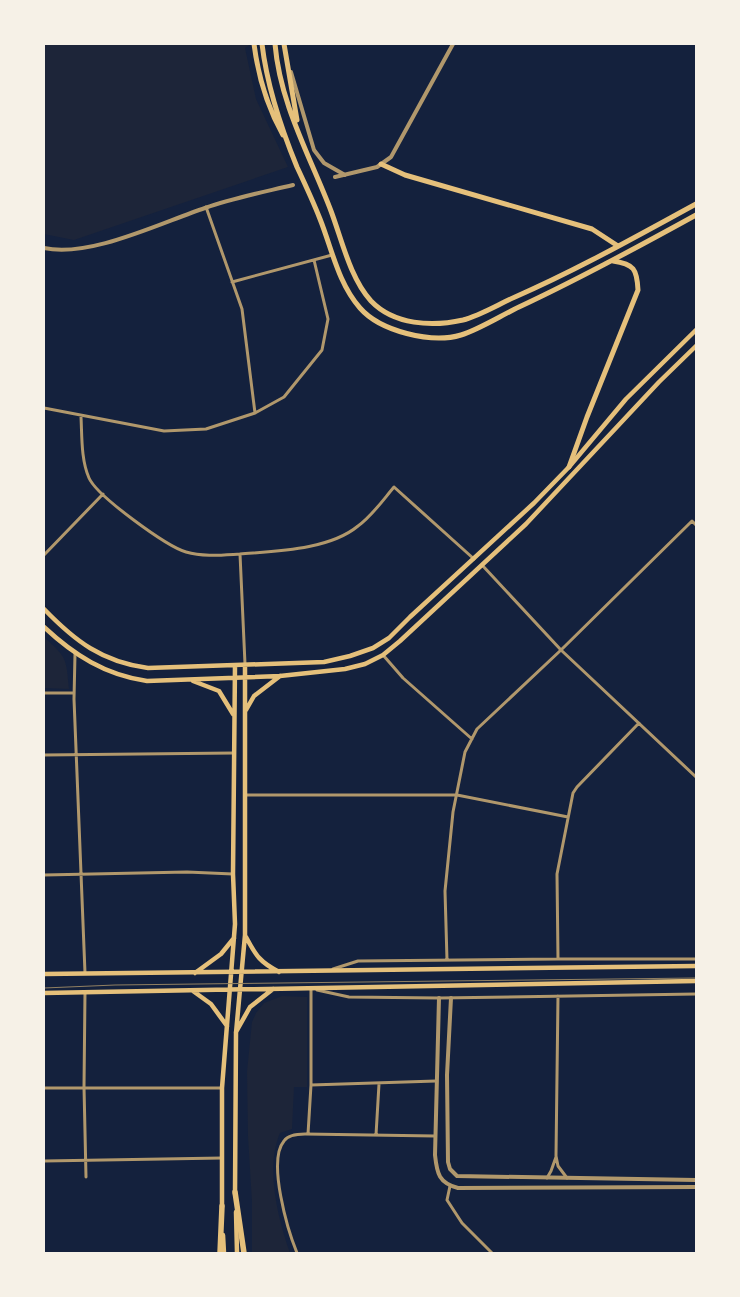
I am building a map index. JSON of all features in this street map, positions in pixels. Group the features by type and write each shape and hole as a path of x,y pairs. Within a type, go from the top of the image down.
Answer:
{"highway":[{"path":"235,1192 244,1253"},
{"path":"220,1253 222,1206"}],"main road":[{"path":"254,44 256,62 274,120 290,146"},
{"path":"262,44 272,94 345,288 360,308 374,321 399,331 425,338 460,335 612,261 696,215"},
{"path":"275,44 284,91 299,136 331,211 352,271 370,300 381,310 405,320 432,324 464,320 534,289 696,204"},
{"path":"284,46 299,136"},
{"path":"381,164 405,174 592,229 618,246"},
{"path":"569,467 638,290 637,275 633,268 628,263 612,261"},
{"path":"44,609 69,634 85,645 104,656 128,666 148,668 324,662 373,648 389,638 534,503 569,467 626,399 696,330"},
{"path":"44,627 75,654 100,668 122,676 147,681 280,676 345,670 365,664 383,655 526,524 696,346"},
{"path":"224,1253 222,1088 235,937 233,874 235,665"},
{"path":"237,1253 235,1192 236,1033 245,935 245,665"},
{"path":"246,711 254,696 280,676"},
{"path":"189,680 219,691 234,716"},
{"path":"245,935 256,957 280,972"},
{"path":"195,973 221,954 235,937"},
{"path":"44,974 696,966"},
{"path":"44,993 696,981"},
{"path":"236,1033 250,1007 274,988"},
{"path":"192,990 211,1004 227,1026"}],"street":[{"path":"335,177 378,167 391,157 453,44"},
{"path":"284,46 314,150 324,163 345,175"},
{"path":"44,248 63,250 94,245 120,238 206,207 293,184"},
{"path":"206,207 242,310 256,413"},
{"path":"232,282 333,255"},
{"path":"44,408 81,417 164,431 206,429 256,413 284,397 322,350 328,319 314,260"},
{"path":"81,417 83,448 89,477 103,494 171,546 187,552 203,555 240,554 285,550 320,544 358,527 394,487 474,559"},
{"path":"44,555 103,494"},
{"path":"448,960 445,891 453,812 465,752 477,729 561,650 692,521 696,525"},
{"path":"240,554 245,665"},
{"path":"482,565 561,650 696,777"},
{"path":"75,654 74,693 85,974"},
{"path":"383,655 403,678 472,739"},
{"path":"44,693 74,693"},
{"path":"558,959 557,874 573,793 577,786 639,723"},
{"path":"44,755 234,753"},
{"path":"245,795 457,795 568,817"},
{"path":"44,875 187,872 233,874"},
{"path":"325,972 358,961 696,959"},
{"path":"308,1134 311,1085 310,988 349,997 451,998 696,994"},
{"path":"85,992 84,1087 86,1177"},
{"path":"558,996 556,1156 558,1166 567,1178"},
{"path":"438,998 436,1168 439,1177 450,1186 458,1188 696,1187"},
{"path":"451,998 447,1075 448,1162 450,1168 457,1176 465,1178 696,1180"},
{"path":"438,1009 450,1009"},
{"path":"311,1085 436,1081"},
{"path":"376,1135 378,1084"},
{"path":"44,1088 222,1088"},
{"path":"297,1253 288,1231 278,1184 279,1157 284,1139 297,1134 435,1136"},
{"path":"547,1178 556,1156"},
{"path":"44,1162 222,1158"},
{"path":"450,1186 447,1200 462,1222 492,1253"}],"shaded area":[{"path":"44,44 251,44 245,48 256,99 288,167 74,240 44,234"},
{"path":"44,637 57,649 64,659 69,689 44,688"},
{"path":"282,996 307,997 307,1087 294,1087 292,1129 280,1133 276,1147 273,1177 281,1225 290,1253 252,1253 247,1072 252,1022 264,1003"}],"tram line":[{"path":"44,988 115,985 696,978"}]}
